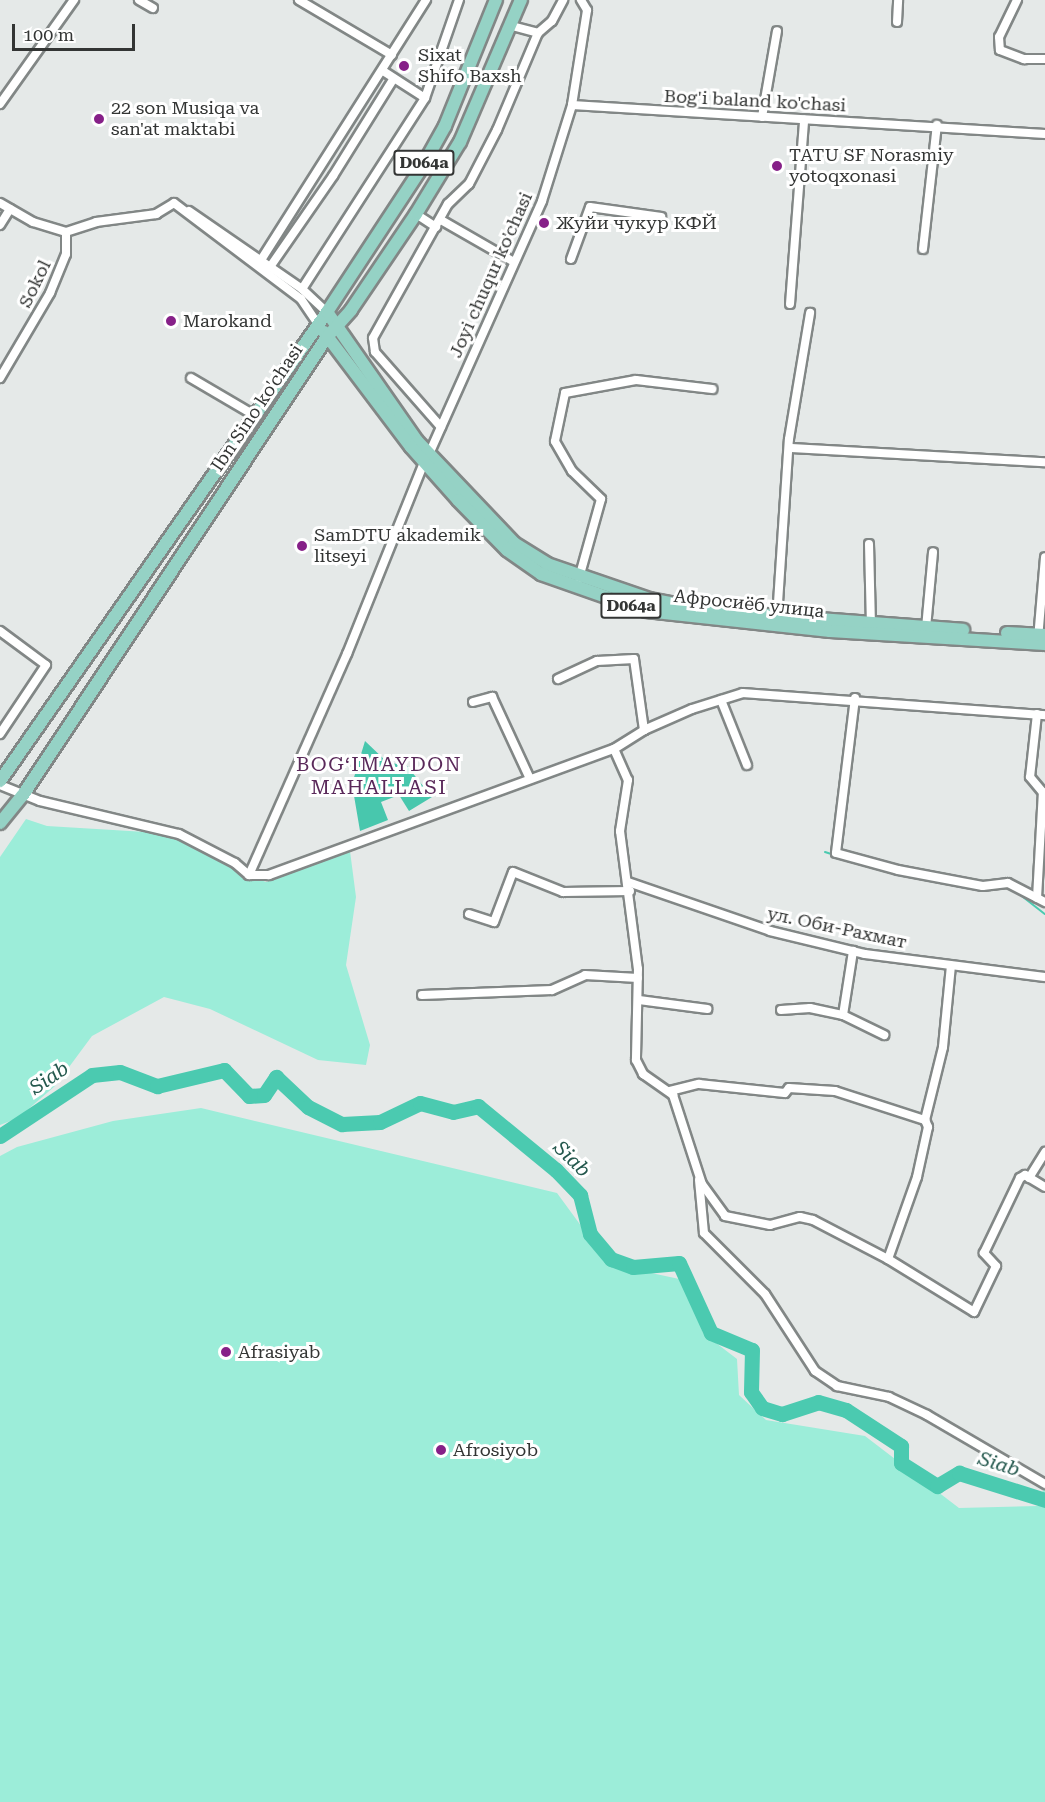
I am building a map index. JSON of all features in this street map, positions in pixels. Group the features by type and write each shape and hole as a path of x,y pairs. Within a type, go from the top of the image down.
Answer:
{"main road":[{"name":"Ibn Sino ko'chasi","path":"0,783 327,312 421,169 445,126 496,0"},
{"name":"Ibn Sino ko'chasi","path":"0,824 23,795 327,337 337,328 416,214 460,142 512,26 521,0"},
{"name":"Афросиёб улица","path":"327,312 426,458 514,543 579,578 649,599 777,618 926,627 1041,639"},
{"name":"Афросиёб улица","path":"318,324 426,458 507,550 541,574 646,611 830,631 1041,639"}],"street":[{"path":"0,104 74,0"},
{"path":"139,0 153,8"},
{"path":"299,0 392,55"},
{"path":"261,260 426,0"},
{"path":"302,289 425,98 459,0"},
{"path":"441,427 375,352 373,338 439,224 448,204 469,184 538,33 552,21 563,0"},
{"path":"572,105 587,10 581,0"},
{"path":"897,22 898,0"},
{"path":"1017,0 999,37 1000,50 1024,59 1045,59"},
{"path":"512,26 538,33"},
{"path":"762,117 777,31"},
{"path":"383,71 425,98"},
{"path":"270,267 333,176 394,78"},
{"name":"Bog'i baland ko'chasi","path":"572,105 804,120 937,125 1045,134"},
{"name":"Joyi chuqur ko'chasi","path":"249,875 352,643 426,458 542,201 572,105"},
{"path":"790,304 804,120"},
{"path":"923,249 937,125"},
{"path":"0,203 66,232 96,222 156,214 174,203"},
{"path":"174,203 203,219 302,289 327,312"},
{"path":"174,203 301,299 318,324"},
{"path":"571,259 590,207 661,217"},
{"path":"0,225 10,209"},
{"path":"416,214 514,262"},
{"name":"Sokol","path":"0,377 50,292 66,254 66,232"},
{"path":"777,618 791,448 789,439 810,314"},
{"path":"191,378 254,415"},
{"path":"579,578 601,499 572,471 555,441 565,393 636,380 712,389"},
{"path":"791,448 1045,462"},
{"path":"869,544 871,624"},
{"path":"926,627 933,552"},
{"path":"1041,639 1045,557"},
{"path":"0,631 46,665 0,734"},
{"path":"558,679 597,661 634,659 644,730"},
{"path":"0,783 23,795 179,834 235,863 249,875 292,868 614,749 644,730 743,693 855,698 1041,714 1030,777 1044,793 1037,898"},
{"path":"473,702 492,697 530,779"},
{"path":"855,698 836,853 897,870 983,886 1008,883 1045,902"},
{"path":"721,700 747,765"},
{"path":"614,749 628,780 620,831 629,887 638,978 636,1060 644,1074 670,1091 706,1192 725,1216 770,1226 800,1217 813,1220 888,1259 974,1312 996,1266 984,1252 1020,1179 1029,1178 1045,1187"},
{"name":"ул. Оби-Рахмат","path":"469,914 494,922 513,872 562,892 629,887 770,931 853,951 1045,977"},
{"path":"843,1014 853,951"},
{"path":"888,1259 917,1177 928,1127 925,1120 943,1047 951,965"},
{"path":"422,995 552,990 585,975 638,978"},
{"path":"639,1000 707,1009"},
{"path":"781,1010 810,1008 843,1014 884,1035"},
{"path":"670,1091 699,1084 785,1093 789,1088 835,1091 925,1120"},
{"path":"1029,1178 1045,1152"},
{"path":"699,1174 704,1233 765,1294 815,1371 837,1386 889,1397 927,1415 1045,1484"}],"green space":[{"path":"365,741 387,762 407,766 432,797 409,811 399,795 381,802 388,820 360,831 352,784"},
{"path":"26,819 47,826 179,834 236,870 266,882 350,851 356,897 346,965 370,1045 366,1065 318,1060 210,1009 164,997 92,1036 55,1086 18,1118 0,1125 0,857"},
{"name":"Afrosiyob","path":"201,1108 557,1193 609,1264 684,1280 703,1333 737,1359 739,1395 766,1420 865,1436 959,1508 1038,1506 1045,1484 1045,1802 0,1802 0,1156 17,1147 113,1121"}],"waterway":[{"path":"825,852 834,855"},
{"path":"1014,890 1045,914"},
{"name":"Siab","path":"0,1136 92,1075 120,1072 157,1086 224,1070 249,1096 264,1095 276,1077 308,1107 342,1124 380,1122 420,1103 453,1112 478,1106 556,1170 580,1195 590,1234 611,1259 633,1267 679,1263 711,1333 752,1350 751,1392 762,1408 782,1414 818,1402 846,1410 901,1446 901,1463 937,1486 959,1473 1045,1500"}],"place":[{"name":"Sixat Shifo Baxsh","path":"404,66"},
{"name":"22 son Musiqa va san'at maktabi","path":"99,119"},
{"name":"TATU SF Norasmiy yotoqxonasi","path":"777,166"},
{"name":"Жуйи чукур КФЙ","path":"544,223"},
{"name":"Marokand","path":"171,321"},
{"name":"SamDTU akademik litseyi","path":"302,546"},
{"name":"Afrasiyab","path":"226,1352"},
{"name":"Afrosiyob","path":"441,1450"}],"district":[{"name":"BOG‘IMAYDON MAHALLASI","path":"379,776"}]}
